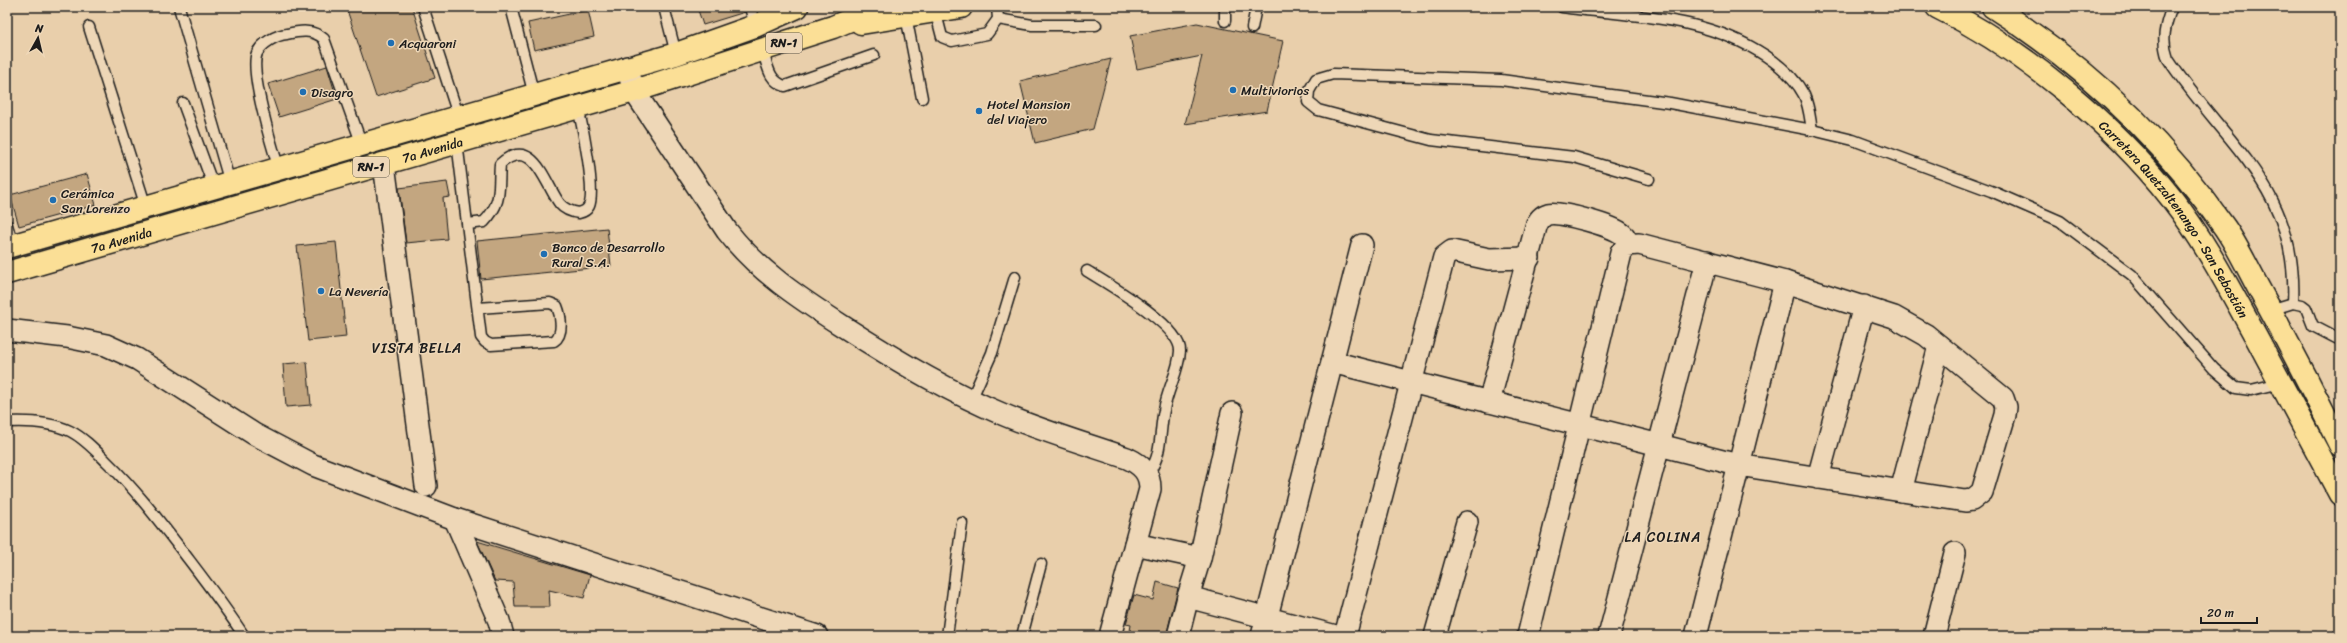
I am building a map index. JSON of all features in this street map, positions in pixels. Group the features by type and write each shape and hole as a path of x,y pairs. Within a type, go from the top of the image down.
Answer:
{"main road":[{"name":"7a Avenida","path":"9,239 146,208 459,118 627,67 676,54 753,16 797,7"},
{"name":"RN-1","path":"833,27 881,7"},
{"path":"833,27 961,7"},
{"name":"Carretera Quetzaltenango - San Sebastián","path":"1937,7 2019,56 2073,97 2131,153 2172,199 2217,265 2340,494"},
{"name":"Carretera Quetzaltenango - San Sebastián","path":"1993,7 2027,29 2086,74 2139,122 2184,174 2226,230 2270,310 2340,445"},
{"name":"7a Avenida","path":"7,274 578,106 634,91 833,27"}],"street":[{"path":"627,67 634,91 727,231 757,265 820,311 877,348 971,400 1003,415 1136,462 1148,474 1150,489 1110,636"},
{"path":"384,164 426,486"},
{"path":"1489,402 1538,222 1547,214 1554,213 1617,230 1625,236 1627,245"},
{"path":"1332,362 1412,383 1489,402 1580,425 1658,445 1738,465 1964,501 1972,500 1978,497 1982,492 2005,415 2006,407 2003,398 1912,326 1864,306 1785,282 1634,243 1627,245 1621,253 1580,425 1528,636"},
{"path":"1265,627 1362,245"},
{"path":"1345,636 1446,254 1452,251 1489,259 1529,258"},
{"path":"1609,636 1707,262"},
{"path":"1696,636 1785,282"},
{"path":"1818,478 1864,306"},
{"path":"7,330 68,337 106,345 137,359 254,434 313,465 455,519 817,636"},
{"path":"1901,491 1939,346"},
{"path":"1178,636 1200,558 1232,413"},
{"path":"455,519 499,621 503,636"},
{"path":"1435,636 1467,522"},
{"path":"1135,544 1200,558"},
{"path":"1934,636 1955,553"},
{"path":"1188,597 1265,627 1336,636"}],"lane":[{"path":"179,7 222,186"},
{"path":"423,7 459,118"},
{"path":"511,7 534,95"},
{"path":"664,7 676,54"},
{"path":"935,10 942,37 952,41 987,34 998,18 997,7"},
{"path":"1225,7 1225,21"},
{"path":"1252,28 1256,7"},
{"path":"1562,7 1695,24 1722,33 1751,46 1779,65 1792,78 1804,95 1810,111 1812,130"},
{"path":"2172,7 2165,24 2163,39 2168,59 2258,174 2274,202 2289,246 2294,280 2293,303"},
{"path":"906,16 922,98"},
{"path":"998,18 1032,25 1096,25"},
{"path":"88,28 146,208"},
{"path":"279,169 270,140 254,66 257,54 263,44 285,34 311,31 324,38 362,145"},
{"path":"762,50 771,76 776,83 785,86 874,55"},
{"path":"1649,179 1574,157 1431,140 1318,110 1308,102 1308,91 1316,79 1333,74 1502,80 1670,103 1812,130 1868,146 1991,191 2060,221 2132,275 2214,370 2236,388 2251,390 2280,383"},
{"path":"183,103 207,166 222,186"},
{"path":"468,224 484,222 494,211 500,187 500,164 512,156 522,156 531,159 540,168 560,204 566,209 579,213 585,211 589,206 591,191 578,106"},
{"path":"457,142 481,337 485,342 491,345 554,341 561,332 557,306 550,304 478,308"},
{"path":"1087,271 1155,317 1176,337 1179,343 1178,360 1164,409 1161,444 1157,460 1148,474"},
{"path":"971,400 990,359 1016,277"},
{"path":"2270,310 2293,303 2298,304 2306,308 2313,326 2340,340"},
{"path":"7,422 28,421 70,431 92,448 118,473 152,512 220,599 244,636"},
{"path":"947,636 962,523"},
{"path":"1022,636 1041,564"}],"building":[{"name":"Acquaroni","path":"346,7 412,7 435,78 376,97"},
{"path":"697,7 744,7 745,12 703,25"},
{"path":"588,10 594,37 534,50 528,23"},
{"name":"Multiviorios","path":"1197,23 1283,41 1267,111 1185,124 1202,56 1137,69 1130,36"},
{"path":"1111,59 1093,129 1035,143 1020,81"},
{"name":"Disagro","path":"327,66 337,99 279,117 268,84"},
{"name":"Cerámica San Lorenzo","path":"87,174 96,205 19,226 10,195"},
{"path":"447,182 450,197 443,198 447,239 406,243 399,188"},
{"name":"Banco de Desarrollo Rural S.A.","path":"607,228 611,266 481,279 477,241"},
{"name":"La Nevería","path":"336,242 346,337 308,341 297,246"},
{"path":"307,362 311,405 286,407 283,364"},
{"path":"477,541 590,575 584,598 549,590 550,607 515,607 513,582 495,581"},
{"path":"1157,582 1178,588 1166,636 1129,636 1131,625 1126,624 1134,595 1153,600"}],"place":[{"name":"Acquaroni","path":"391,43"},
{"name":"Multiviorios","path":"1233,90"},
{"name":"Disagro","path":"303,92"},
{"name":"Hotel Mansion del Viajero","path":"979,111"},
{"name":"Cerámica San Lorenzo","path":"53,200"},
{"name":"Banco de Desarrollo Rural S.A.","path":"544,254"},
{"name":"La Nevería","path":"321,291"}],"district":[{"name":"VISTA BELLA","path":"417,348"},
{"name":"LA COLINA","path":"1663,537"}]}
